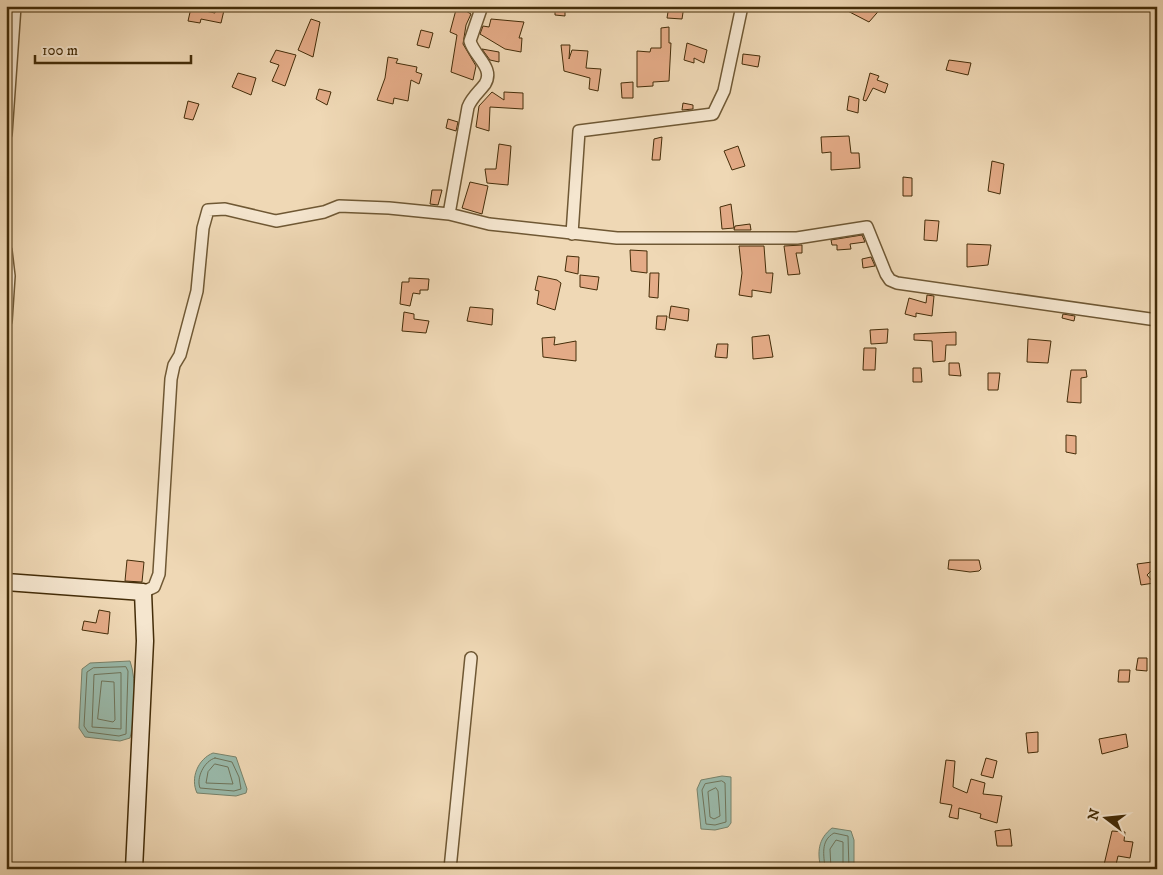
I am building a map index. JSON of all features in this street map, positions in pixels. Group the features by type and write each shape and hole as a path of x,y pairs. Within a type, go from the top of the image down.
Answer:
{"main road":[{"path":"6,582 144,592 146,641 134,869"}],"street":[{"path":"6,134 15,6"},
{"path":"450,214 468,107 486,83 488,75 487,68 474,52 470,41 482,6"},
{"path":"572,234 579,131 713,114 724,91 742,6"},
{"path":"144,592 154,587 159,574 171,379 174,365 180,355 197,292 203,228 208,210 225,209 276,221 324,212 338,206 389,208 450,214 488,224 617,238 797,238 867,227 886,274 890,280 897,283 1157,320"},
{"path":"6,251 9,276 6,321"},
{"path":"450,869 471,658"}],"water":[{"path":"130,661 134,678 134,699 130,738 120,741 85,737 79,728 82,669 90,663"},
{"path":"213,753 236,757 247,789 246,793 236,796 197,793 194,781 197,770 203,760"},
{"path":"722,776 731,777 731,823 728,827 715,830 701,829 697,789 701,780"},
{"path":"832,828 851,831 854,840 854,869 821,869 819,851 821,841"}],"building":[{"path":"216,6 225,6 221,23 201,19 200,23 188,21 191,8 215,13"},
{"path":"457,6 471,14 466,25 463,44 476,66 473,80 451,72 457,35 450,32"},
{"path":"555,6 565,6 565,16 555,15"},
{"path":"669,6 684,6 682,19 667,18"},
{"path":"838,6 857,6 865,10 870,6 883,6 869,22"},
{"path":"311,19 320,22 313,57 298,50"},
{"path":"491,19 524,22 519,38 522,38 521,52 505,49 480,34 483,26 489,27"},
{"path":"669,27 669,43 671,43 669,81 653,82 653,86 637,87 637,51 650,52 651,48 661,48 661,28"},
{"path":"421,30 433,33 429,48 417,45"},
{"path":"687,43 707,50 704,63 694,58 694,63 684,60"},
{"path":"561,45 570,45 569,59 572,50 588,51 586,68 601,69 598,91 589,89 590,78 564,71"},
{"path":"482,49 499,52 499,62 490,60"},
{"path":"276,50 296,55 285,86 272,81 279,65 270,62"},
{"path":"743,54 760,56 758,67 742,64"},
{"path":"388,57 398,59 396,63 417,67 416,72 422,74 419,84 411,80 408,101 394,98 393,104 377,100 385,78"},
{"path":"949,60 971,63 968,75 946,70"},
{"path":"238,73 256,78 251,95 232,87"},
{"path":"870,73 879,76 877,80 888,84 885,93 873,88 866,101 863,100"},
{"path":"633,82 633,98 622,98 621,83"},
{"path":"319,89 331,92 327,105 316,99"},
{"path":"492,92 504,100 504,92 523,93 523,109 490,107 489,131 476,127 479,106"},
{"path":"849,96 859,99 858,113 847,110"},
{"path":"188,101 199,104 193,120 184,118"},
{"path":"683,103 693,105 693,109 682,110"},
{"path":"448,119 458,122 456,131 446,128"},
{"path":"849,136 851,153 859,153 860,168 831,170 831,152 822,153 821,137"},
{"path":"662,137 660,160 652,160 654,139"},
{"path":"499,144 511,146 508,185 487,183 485,169 496,169"},
{"path":"738,146 745,166 732,170 724,151"},
{"path":"992,161 1004,164 1000,194 988,191"},
{"path":"903,177 912,178 912,196 903,196"},
{"path":"470,182 488,186 482,214 462,208"},
{"path":"432,190 442,190 438,205 430,204"},
{"path":"731,204 734,228 722,229 720,207"},
{"path":"925,220 939,221 937,241 924,240"},
{"path":"750,224 751,230 734,230 735,226"},
{"path":"862,235 865,242 850,244 851,249 837,250 837,245 832,245 831,240"},
{"path":"967,244 991,245 988,265 967,267"},
{"path":"802,245 802,253 796,253 800,274 788,275 784,246"},
{"path":"739,246 764,246 766,273 773,273 771,293 752,290 752,297 739,295 742,273"},
{"path":"630,250 647,251 647,273 631,271"},
{"path":"567,256 579,257 578,274 565,271"},
{"path":"871,257 875,266 863,268 862,259"},
{"path":"650,273 659,273 658,298 649,297"},
{"path":"580,275 599,277 597,290 580,287"},
{"path":"538,276 557,280 561,283 555,310 537,304 539,291 535,290"},
{"path":"409,278 429,279 428,290 420,290 420,294 413,293 410,306 400,304 402,282 409,282"},
{"path":"927,295 934,296 932,316 916,313 916,317 905,314 909,298 926,303"},
{"path":"671,306 689,309 688,321 669,318"},
{"path":"470,307 493,309 492,325 467,321"},
{"path":"404,312 414,314 414,319 429,321 426,333 402,331"},
{"path":"1063,314 1075,316 1074,321 1062,318"},
{"path":"657,316 667,316 665,330 656,329"},
{"path":"888,329 887,343 871,344 870,330"},
{"path":"956,332 956,345 946,345 945,361 933,362 932,341 914,340 914,334"},
{"path":"769,335 773,357 753,359 752,337"},
{"path":"555,337 554,345 576,341 576,361 543,357 542,338"},
{"path":"1028,339 1051,341 1048,363 1027,362"},
{"path":"717,344 728,344 727,358 715,357"},
{"path":"864,348 876,348 875,370 863,370"},
{"path":"949,363 959,363 961,376 949,375"},
{"path":"913,368 921,368 922,382 913,382"},
{"path":"1071,370 1086,370 1087,377 1081,378 1081,403 1067,402"},
{"path":"988,373 1000,373 998,390 988,390"},
{"path":"1066,435 1076,436 1076,454 1066,452"},
{"path":"127,560 144,562 142,582 125,581"},
{"path":"949,560 979,560 981,569 970,572 948,569"},
{"path":"1152,562 1153,569 1147,575 1154,583 1141,585 1137,564"},
{"path":"99,610 110,612 108,634 82,630 84,621 96,623"},
{"path":"1138,658 1147,658 1147,671 1136,670"},
{"path":"1119,670 1130,670 1129,682 1118,682"},
{"path":"1038,732 1038,752 1028,753 1026,733"},
{"path":"1126,734 1128,747 1102,754 1099,739"},
{"path":"986,758 997,761 993,778 981,775"},
{"path":"946,760 955,761 953,787 967,793 971,779 985,783 983,794 1002,796 997,823 980,818 981,814 959,808 958,819 949,817 952,805 940,803"},
{"path":"1010,829 1012,846 997,846 995,831"},
{"path":"1112,831 1125,832 1124,841 1133,842 1130,858 1118,856 1115,869 1103,869"}]}
